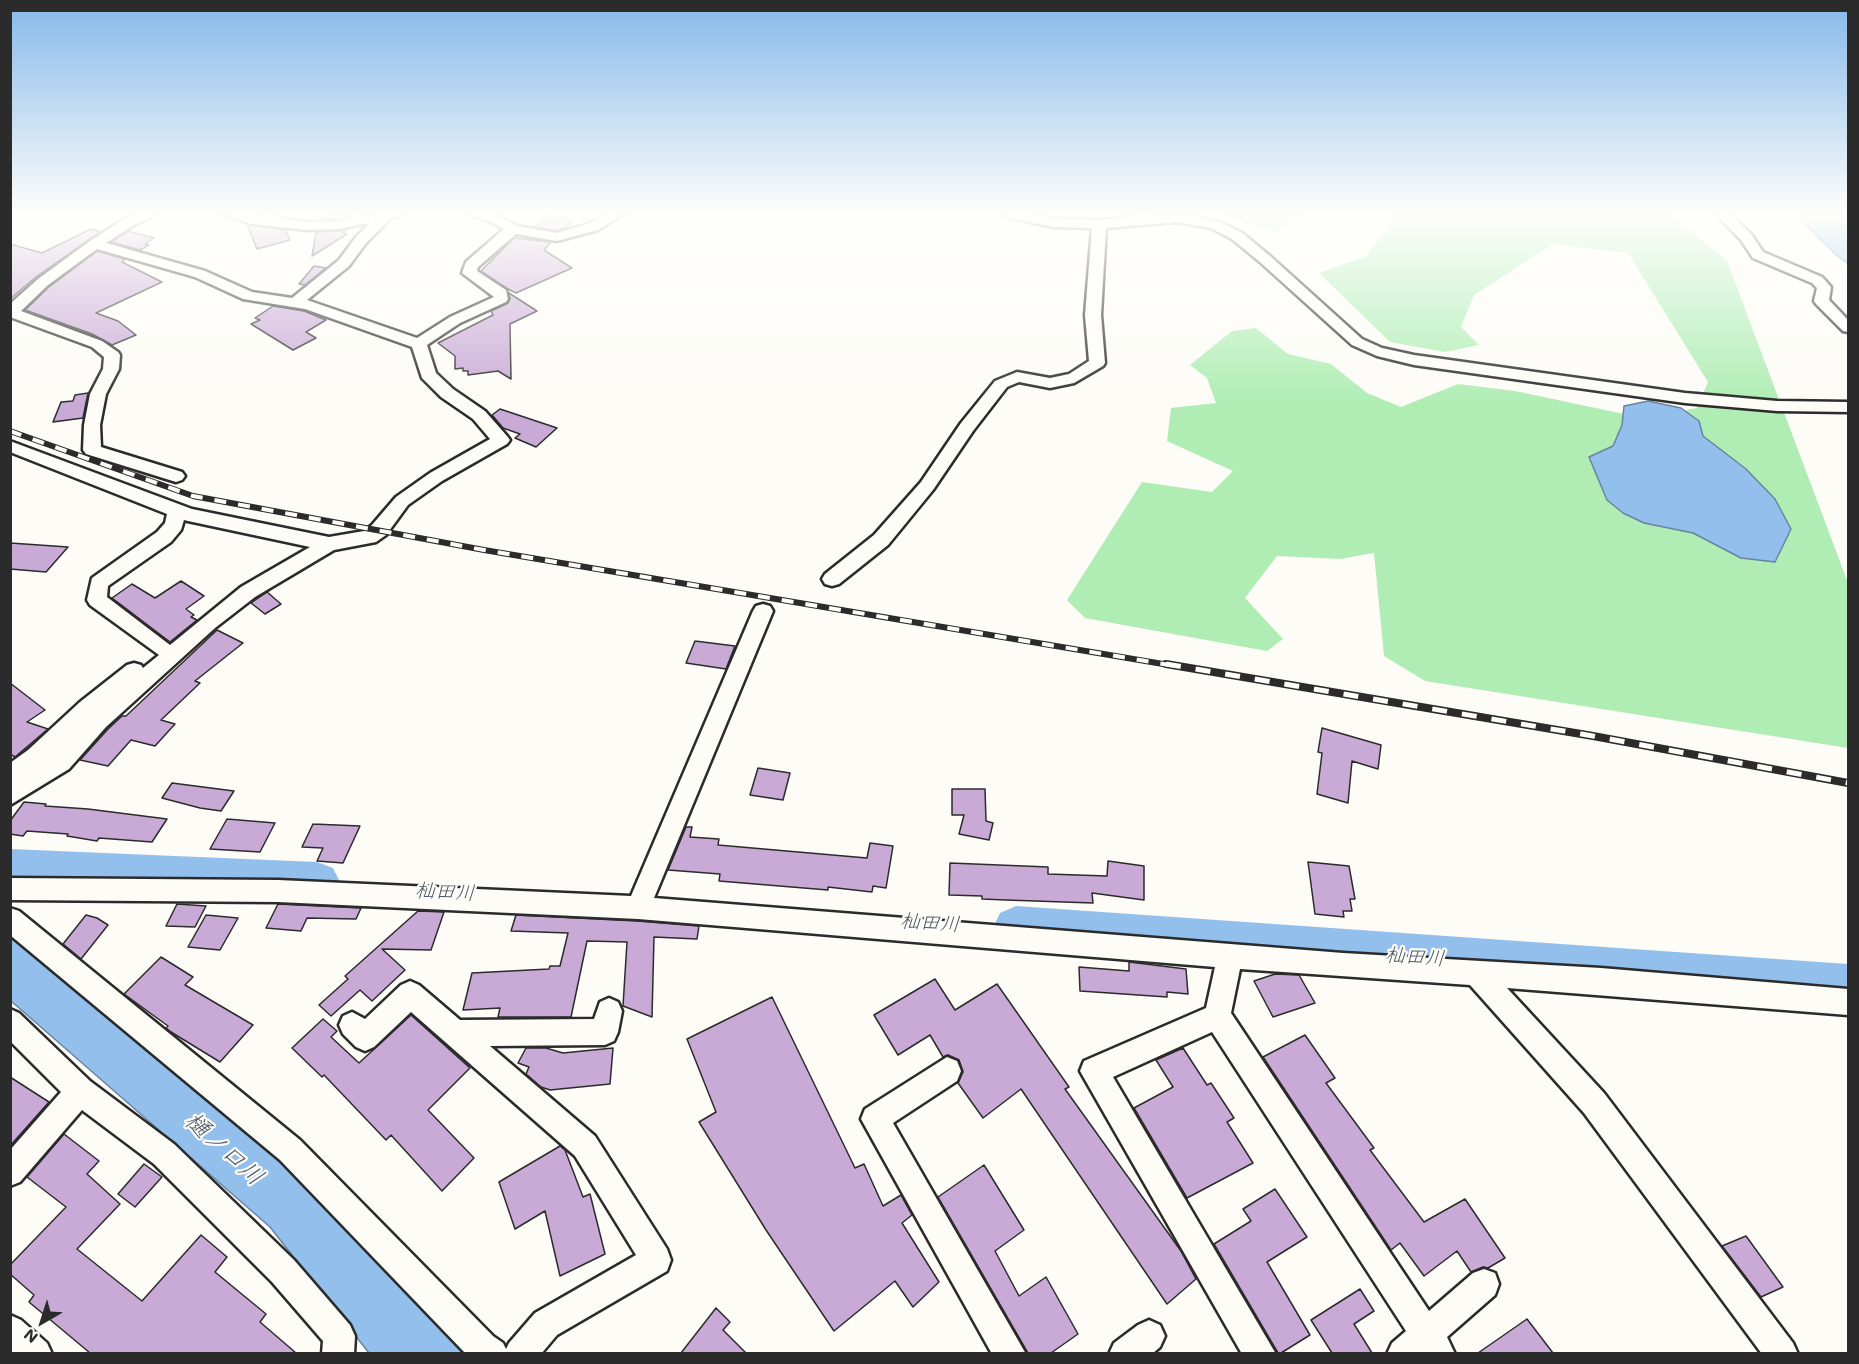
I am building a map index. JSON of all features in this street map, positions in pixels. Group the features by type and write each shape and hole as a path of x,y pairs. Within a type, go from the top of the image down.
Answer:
{"street":[{"path":"50,277 11,312 97,344 112,355 111,369 98,394 92,425 92,450 176,476"},
{"path":"206,277 248,296 308,305 418,344"},
{"path":"296,303 328,277"},
{"path":"418,344 455,320 501,299 501,293 475,277"},
{"path":"832,579 889,531 927,486 966,427 1001,384 1017,378 1050,382 1074,378 1097,363 1093,315 1096,277"},
{"path":"1284,277 1357,342 1377,351 1414,360 1685,398 1778,406 1848,407"},
{"path":"1809,277 1824,287 1821,301 1848,328"},
{"path":"10,775 36,757 88,708 162,648 275,563 322,543 369,537 379,530 402,501 436,477 501,440 479,415 447,393 428,375 418,344"},
{"path":"10,446 177,511 322,543"},
{"path":"162,648 98,600 99,583 164,537 174,525 177,511"},
{"path":"10,795 61,762 98,721 208,623 248,592 322,543"},
{"path":"638,908 763,611"},
{"path":"10,889 279,891 638,908 1230,956 1601,981 1848,1002"},
{"path":"10,919 290,1150 482,1347 492,1353"},
{"path":"1230,956 1217,1016 1423,1348 1484,1284"},
{"path":"1477,974 1594,1103 1782,1353"},
{"path":"352,1025 365,1038 410,994 585,1146 656,1260 546,1324 520,1353"},
{"path":"453,1033 605,1032 609,1011"},
{"path":"1217,1016 1094,1071 1260,1353"},
{"path":"10,1022 80,1090 164,1154 283,1271 339,1336 338,1353"},
{"path":"947,1071 875,1119 1010,1353"},
{"path":"10,1172 80,1090"},
{"path":"10,1331 36,1353"}],"green space":[{"path":"1323,277 1502,277 1474,295 1461,327 1479,345 1445,352 1390,342"},
{"path":"1643,277 1733,277 1848,583 1848,748 1425,681 1384,656 1374,553 1340,559 1277,556 1245,598 1283,639 1267,651 1085,618 1067,600 1142,482 1212,492 1233,471 1167,441 1171,408 1216,403 1207,378 1190,365 1232,331 1256,328 1288,354 1331,364 1367,393 1401,407 1458,384 1515,391 1643,418 1697,408 1708,382"}],"water":[{"path":"1648,401 1681,408 1699,421 1703,436 1746,469 1775,499 1791,529 1775,562 1741,558 1693,533 1644,523 1623,513 1607,500 1589,457 1613,446 1622,425 1624,406"},
{"name":"樋ノ口川","path":"11,936 77,993 262,1142 467,1353 369,1353 270,1227 11,1001"}],"building":[{"path":"10,277 36,277 36,277 10,299"},
{"path":"63,277 151,277 162,282 96,313 118,321 136,335 112,345 92,334 25,310"},
{"path":"305,277 315,277 305,285 299,284"},
{"path":"489,277 553,277 516,293"},
{"path":"509,293 537,311 510,324 511,379 498,371 468,375 468,371 463,371 463,368 455,369 455,356 438,343 493,315 491,311 508,303"},
{"path":"273,306 304,311 326,320 306,332 316,338 293,350 251,324 260,320 255,318"},
{"path":"88,393 83,418 53,422 61,402 73,401 75,395"},
{"path":"500,409 557,428 536,447 515,438 520,434 503,428 492,415"},
{"path":"10,543 68,547 46,572 10,569"},
{"path":"181,581 204,596 186,609 194,615 191,617 197,620 170,642 112,598 132,584 155,598"},
{"path":"267,592 281,604 265,614 251,603"},
{"path":"217,630 243,643 195,681 200,683 161,720 175,724 155,746 131,740 108,766 80,760 108,729 122,716 126,716"},
{"path":"695,641 735,646 726,669 686,663"},
{"path":"10,683 45,710 27,722 48,729 15,757 10,754"},
{"path":"1322,728 1381,745 1378,769 1352,761 1348,803 1317,794 1322,753 1318,752"},
{"path":"758,768 790,773 783,800 750,795"},
{"path":"172,783 234,791 221,811 162,798"},
{"path":"952,789 985,789 986,821 993,823 989,840 959,834 964,815 952,815"},
{"path":"24,802 167,819 152,842 99,838 97,841 67,836 68,834 27,831 23,836 10,834 10,821"},
{"path":"227,819 275,823 260,852 210,849"},
{"path":"313,824 360,826 343,863 317,861 323,848 302,847"},
{"path":"686,827 692,827 690,837 719,839 718,845 867,858 870,843 893,846 886,888 873,886 872,892 828,887 828,890 719,881 720,874 668,870"},
{"path":"1108,861 1144,866 1144,900 1092,893 1093,903 982,899 982,896 949,895 950,863 1048,867 1048,874 1107,876"},
{"path":"1308,862 1349,866 1355,899 1350,899 1352,911 1343,911 1344,917 1315,914"},
{"path":"177,904 206,906 195,927 166,926"},
{"path":"278,904 361,908 356,919 307,918 301,931 266,928"},
{"path":"418,911 444,912 431,950 382,949 405,970 372,1001 360,990 331,1016 319,1005 348,979 345,976"},
{"path":"86,915 97,918 108,925 81,959 63,944"},
{"path":"206,915 238,918 220,950 188,947"},
{"path":"516,915 699,926 697,939 654,937 652,1017 623,1006 627,942 587,941 571,1017 498,1017 500,1008 463,1010 472,973 549,969 550,966 560,966 568,933 511,931"},
{"path":"161,957 193,977 185,985 253,1025 220,1062 171,1032 166,1028 168,1026 124,994"},
{"path":"1129,962 1186,969 1188,994 1167,992 1167,997 1080,991 1079,967 1129,971"},
{"path":"1275,974 1299,975 1315,1003 1273,1017 1254,981"},
{"path":"935,979 955,1010 997,984 1069,1087 1065,1089 1181,1251 1196,1279 1167,1304 1021,1089 983,1118 958,1083 963,1072 959,1060 948,1055 943,1057 930,1035 898,1055 874,1015"},
{"path":"772,997 855,1168 864,1164 883,1206 901,1195 912,1215 902,1223 939,1282 913,1307 895,1281 834,1331 766,1230 699,1122 716,1112 687,1039"},
{"path":"411,1015 470,1068 428,1110 474,1158 442,1191 391,1135 386,1140 324,1075 322,1077 292,1048 323,1019 337,1031 331,1037 359,1063"},
{"path":"1305,1035 1335,1078 1326,1083 1374,1148 1370,1150 1424,1222 1465,1199 1505,1258 1488,1268 1483,1267 1471,1272 1457,1251 1424,1276 1400,1243 1391,1250 1263,1057"},
{"path":"526,1048 546,1048 563,1053 613,1048 610,1084 550,1090 541,1087 526,1074 529,1067 518,1063"},
{"path":"1183,1048 1207,1085 1211,1083 1234,1118 1227,1122 1253,1163 1187,1198 1134,1108 1173,1087 1156,1060"},
{"path":"10,1077 49,1102 10,1146"},
{"path":"64,1134 99,1161 87,1174 120,1204 77,1249 142,1301 201,1235 227,1257 215,1272 266,1314 260,1322 296,1353 90,1353 29,1302 34,1295 10,1274 10,1265 66,1207 27,1177"},
{"path":"560,1146 565,1150 583,1197 590,1194 605,1254 560,1276 545,1211 515,1229 499,1182"},
{"path":"144,1164 162,1177 135,1207 118,1194"},
{"path":"984,1165 1024,1230 995,1251 1019,1296 1046,1277 1078,1334 1051,1353 1028,1353 938,1197"},
{"path":"1275,1189 1307,1237 1267,1262 1310,1335 1281,1353 1278,1353 1214,1244 1251,1221 1243,1209"},
{"path":"1746,1236 1783,1287 1761,1297 1722,1246"},
{"path":"1360,1289 1374,1311 1354,1324 1372,1353 1332,1353 1311,1320"},
{"path":"716,1308 730,1322 723,1330 746,1353 681,1353"},
{"path":"1527,1319 1553,1353 1478,1353"}],"waterway":[{"name":"杣田川","path":"10,869 317,882"},
{"name":"杣田川","path":"1016,928 1848,987"}],"railway":[{"path":"10,431 193,496 484,550 1175,666"},
{"path":"1166,664 1593,736 1848,783"}]}
